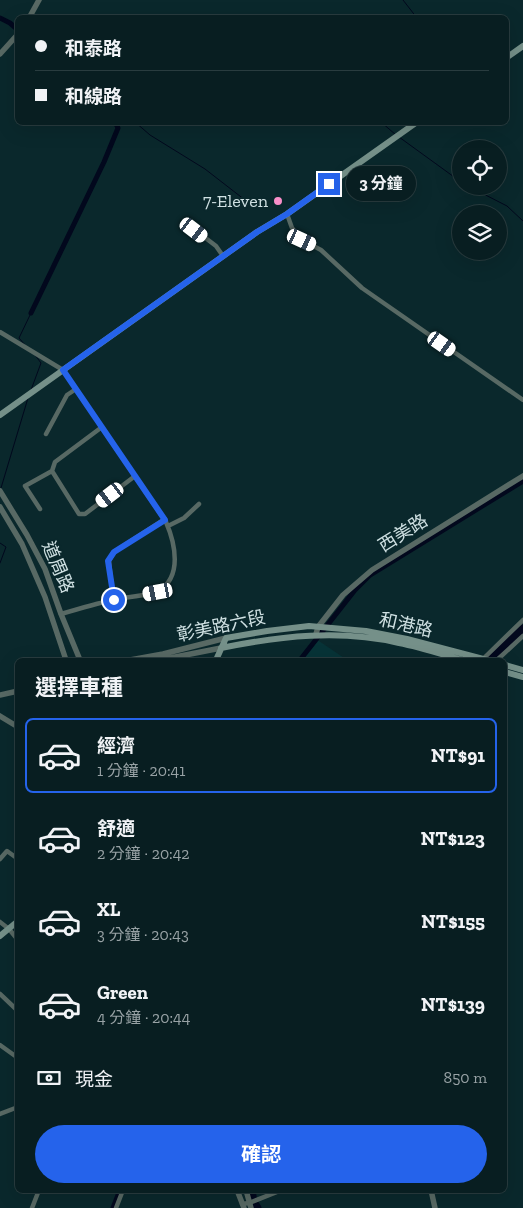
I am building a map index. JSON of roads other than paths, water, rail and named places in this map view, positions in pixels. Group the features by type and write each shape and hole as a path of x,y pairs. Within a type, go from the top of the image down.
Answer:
{"main road":[{"path":"509,56 523,46"},
{"path":"0,414 257,232 287,214 413,125"},
{"name":"彰美路六段","path":"226,638 309,626 317,632"},
{"path":"267,631 268,639"},
{"name":"和港路","path":"325,631 399,642 455,658"},
{"name":"彰美路六段","path":"221,648 317,632"},
{"name":"和港路","path":"317,632 381,633 476,658"},
{"path":"217,658 226,638"},
{"path":"507,666 523,670"},
{"path":"507,673 523,677"},
{"path":"0,936 15,924"}],"street":[{"path":"30,15 39,0"},
{"path":"0,54 15,37"},
{"path":"287,214 292,228 302,240 321,250 362,288 523,400"},
{"path":"194,230 216,246 223,256"},
{"path":"0,332 63,370 165,520 175,549 175,566 170,581 158,592 114,600 61,614"},
{"path":"46,434 68,395 76,389"},
{"path":"40,509 25,486 52,471 55,462 102,427"},
{"path":"52,471 79,514 85,514 135,476"},
{"name":"西美路","path":"317,632 343,595 372,570 523,476"},
{"name":"道周路","path":"0,491 45,569 79,658"},
{"path":"168,526 184,518 199,504"},
{"name":"道周路","path":"0,507 22,544 65,658"},
{"path":"114,600 108,561 114,552 165,520"},
{"path":"486,658 523,620"},
{"path":"499,658 523,636"},
{"name":"彰美路六段","path":"141,658 226,638"},
{"name":"彰美路六段","path":"170,658 221,648"},
{"path":"0,695 15,692"},
{"path":"0,716 15,726"},
{"path":"0,860 7,851 15,857"},
{"path":"0,922 15,936"},
{"path":"0,994 15,1008"},
{"path":"0,1045 15,1056"},
{"path":"0,1114 15,1108"},
{"path":"32,1208 38,1193"},
{"path":"116,1208 122,1193"},
{"path":"238,1193 243,1206 250,1206 276,1193"},
{"path":"247,1193 250,1206"},
{"path":"432,1193 435,1208"}],"waterway":[{"path":"403,0 415,15"},
{"path":"0,18 15,27"},
{"path":"31,313 104,162 118,128 116,125"},
{"path":"138,125 150,135 205,169 245,200"},
{"path":"384,125 396,135"},
{"path":"399,137 452,175"},
{"path":"486,195 507,206 523,221"},
{"path":"25,345 19,338 31,313"},
{"path":"31,390 41,363 35,355"},
{"path":"1,488 28,398"},
{"path":"302,658 355,590 370,575 523,481"},
{"path":"0,543 6,547 0,563"},
{"path":"491,658 523,629"},
{"path":"113,1208 119,1193"},
{"path":"252,1193 253,1202 257,1208"}],"place":[{"name":"7-Eleven","path":"278,201"}]}
